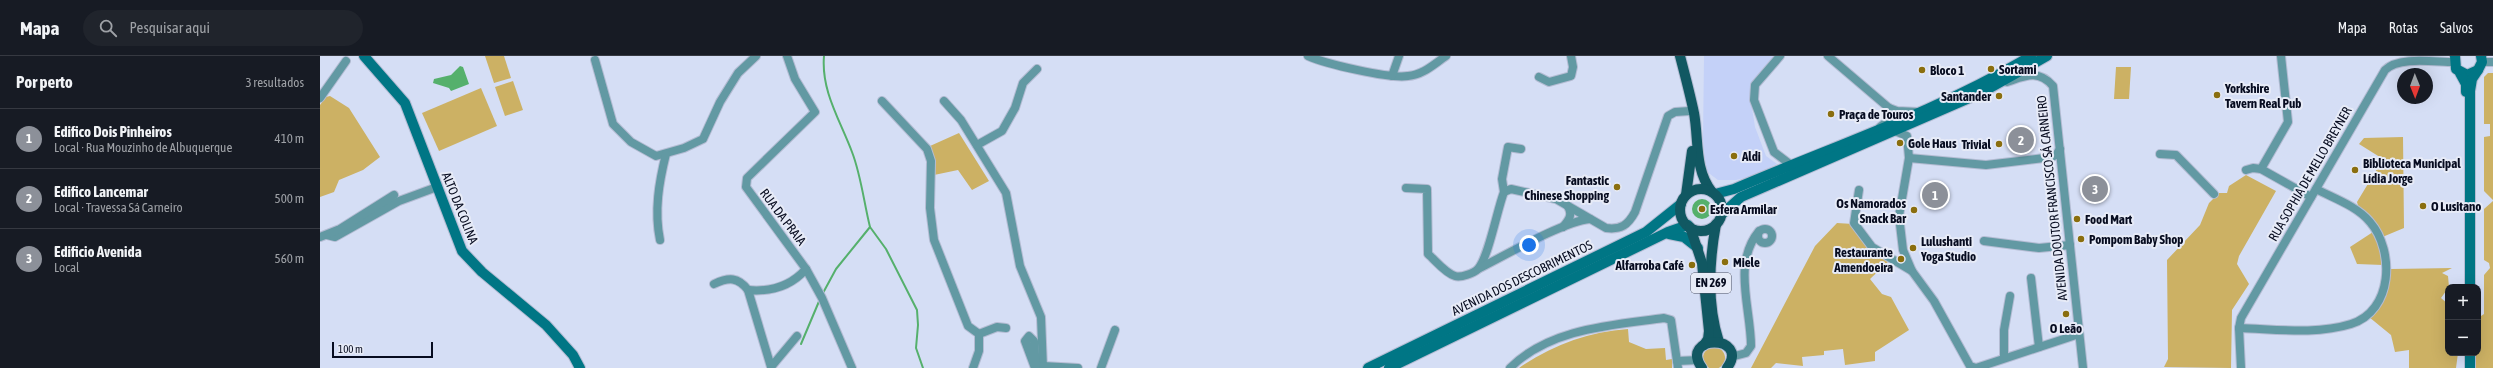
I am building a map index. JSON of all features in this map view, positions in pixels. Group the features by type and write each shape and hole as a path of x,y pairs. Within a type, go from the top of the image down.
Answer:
{"main road":[{"name":"ALTO DA COLINA","path":"364,56 397,91 405,103 454,235 471,262 546,325 579,366"},
{"name":"EN 269","path":"1680,56 1690,93 1699,168 1705,184 1721,203 1722,214 1716,224 1710,266 1715,328 1719,342 1726,346 1731,357"},
{"path":"1684,199 1698,189 1713,193 1734,190 1878,129 1923,112 1987,82 2031,56"},
{"path":"1722,214 1741,197 1998,85 2047,56"},
{"path":"2455,59 2466,84 2466,284"},
{"path":"2460,73 2469,75 2480,63"},
{"path":"2470,284 2470,91 2472,79 2480,63"},
{"name":"EN 269","path":"1690,93 1693,159 1684,199 1682,216 1689,226 1698,248 1703,270 1709,330 1708,339 1699,352 1700,364"},
{"name":"AVENIDA DOS DESCOBRIMENTOS","path":"1368,368 1646,232 1684,199"},
{"path":"1689,226 1707,230 1716,224"},
{"name":"AVENIDA DOS DESCOBRIMENTOS","path":"1389,368 1659,236 1689,226"},
{"path":"1659,236 1678,234 1698,248"},
{"path":"1704,345 1719,342"},
{"path":"2466,356 2466,368"},
{"path":"2470,356 2470,368"},
{"path":"1727,368 1731,357"}],"street":[{"path":"595,60 613,124 631,142 656,156 684,148 703,139 720,102 738,73 756,56"},
{"name":"RUA DA PRAIA","path":"787,56 795,79 815,112 747,178 746,186 806,269 821,296 852,368"},
{"path":"1308,56 1392,76 1408,76 1423,73 1446,56"},
{"path":"1392,76 1399,56"},
{"path":"1539,77 1548,82 1571,76 1573,67 1571,56"},
{"path":"1780,56 1755,85 1754,100 1774,152 1791,165"},
{"path":"1828,56 1890,108 1906,112 1923,112"},
{"path":"2261,169 2288,122 2281,56"},
{"name":"RUA SOPHIA DE MELLO BREYNER","path":"2240,368 2239,328 2241,318 2390,64 2399,61 2455,59"},
{"path":"320,98 346,61"},
{"path":"2480,63 2493,62"},
{"path":"977,146 1002,131 1015,108 1023,83 1037,69"},
{"name":"AVENIDA DOUTOR FRANCISCO SÁ CARNEIRO","path":"1998,85 2027,74 2038,75 2048,81 2052,86 2083,368"},
{"path":"882,101 927,149 931,161 930,208 934,240 968,326 979,334"},
{"path":"944,101 960,120 1006,193 1020,266 1041,317 1039,368 1078,368"},
{"path":"1878,129 1888,121 1890,108"},
{"path":"1504,192 1511,189 1556,198 1590,220 1610,228 1628,223 1635,212 1668,116 1675,112 1690,111"},
{"path":"1895,131 1907,136 1909,158 1900,216 1903,250 1912,271 1934,301 1970,366 1976,368 2079,334"},
{"path":"1478,269 1490,239 1504,192 1502,180 1508,147 1521,149"},
{"path":"1909,158 1986,165 2052,157 2056,155 2060,149"},
{"path":"660,240 656,224 660,179 666,154"},
{"path":"2160,154 2176,155 2214,194"},
{"path":"2246,170 2253,168 2261,169 2311,197"},
{"path":"324,236 335,238 398,201 437,187"},
{"path":"1406,188 1427,189 1428,254 1456,277 1464,276 1581,220 1590,220"},
{"path":"2239,328 2332,329 2352,324 2366,315 2384,291 2387,275 2384,252 2375,229 2360,212 2316,189"},
{"path":"1859,190 1854,223 1872,247 1912,271"},
{"path":"324,236 394,195"},
{"path":"1563,228 1571,217 1571,211 1567,205"},
{"path":"1731,357 1746,353 1751,346 1744,268 1751,243 1759,231 1768,229 1772,235 1768,242 1760,241 1751,243"},
{"path":"1759,231 1758,238 1760,241"},
{"path":"1984,241 2039,248 2070,245"},
{"path":"748,290 773,288 792,282 806,269"},
{"path":"714,284 731,278 740,280 748,290 771,367 798,336"},
{"path":"2031,278 2039,347"},
{"path":"2004,358 2004,330 2010,296"},
{"path":"1510,368 1541,347 1573,333 1600,326 1664,318 1671,320 1674,327 1678,365 1700,364"},
{"path":"979,334 997,327 1006,328"},
{"path":"1101,368 1115,330"},
{"path":"973,368 979,351 979,334"},
{"path":"1964,357 1966,368"}],"shaded area":[{"path":"485,56 504,56 511,78 494,83"},
{"path":"1704,56 1778,56 1753,89 1751,102 1755,127 1766,156 1777,164 1749,177 1736,180 1718,180 1706,171 1703,139"},
{"path":"460,66 463,67 469,84 451,91 449,88 433,83 434,79 451,75"},
{"path":"2116,67 2131,67 2129,99 2114,99"},
{"path":"2488,73 2493,73 2493,200 2484,191 2484,137 2490,136 2490,124 2484,124 2484,77"},
{"path":"513,81 523,110 505,116 495,87"},
{"path":"481,88 497,126 439,151 422,113"},
{"path":"330,96 349,108 380,157 363,170 339,180 334,192 320,197 320,105 326,97"},
{"path":"959,133 989,181 972,190 958,170 934,175 930,146"},
{"path":"2403,137 2404,228 2380,238 2360,212 2357,202 2383,159 2359,144 2364,138"},
{"path":"2246,175 2276,191 2239,256 2237,264 2249,284 2232,310 2231,368 2164,367 2168,359 2167,260 2200,225 2209,203 2219,193 2227,193 2229,186"},
{"path":"1698,199 1706,199 1712,205 1712,213 1706,219 1698,219 1692,213 1692,205"},
{"path":"2493,201 2493,368 2474,368 2474,356 2481,356 2481,316 2484,314 2484,275 2490,268 2489,263 2484,260 2484,209"},
{"path":"1837,223 1853,224 1889,261 1870,279 1882,294 1891,297 1909,330 1875,352 1875,361 1845,365 1843,349 1824,351 1824,355 1802,357 1803,366 1776,363 1771,368 1751,368 1815,246"},
{"path":"2373,232 2382,254 2383,265 2357,264 2350,247"},
{"path":"2452,268 2442,273 2448,276 2449,284 2445,284 2445,292 2441,298 2445,301 2445,356 2458,356 2456,368 2409,368 2409,350 2395,352 2391,335 2369,317 2387,293 2391,269"},
{"path":"1628,329 1629,342 1646,349 1665,348 1666,360 1672,359 1672,368 1519,368 1557,346 1599,333"},
{"path":"1714,347 1718,348 1724,354 1724,362 1718,368 1714,369 1710,368 1704,362 1703,358 1704,354 1710,348"}],"waterway":[{"path":"823,293 836,269 870,227 855,161 828,93 825,81 824,56"},
{"path":"870,227 886,249 917,310 918,325 916,348 923,368"},
{"path":"801,344 820,299"}],"place":[{"name":"Sortami","path":"1991,69"},
{"name":"Bloco 1","path":"1922,70"},
{"name":"Yorkshire Tavern Real Pub","path":"2217,95"},
{"name":"Santander","path":"1999,96"},
{"name":"Praça de Touros","path":"1831,114"},
{"name":"Edifico Lancemar","path":"2021,140"},
{"name":"Gole Haus","path":"1900,143"},
{"name":"Trivial","path":"1999,144"},
{"name":"Aldi","path":"1734,156"},
{"name":"Biblioteca Municipal Lídia Jorge","path":"2355,170"},
{"name":"Fantastic Chinese Shopping","path":"1617,187"},
{"name":"Edificio Avenida","path":"2095,189"},
{"name":"Edifico Dois Pinheiros","path":"1935,195"},
{"name":"O Lusitano","path":"2423,206"},
{"name":"Esfera Armilar","path":"1702,209"},
{"name":"Os Namorados Snack Bar","path":"1914,210"},
{"name":"Food Mart","path":"2077,219"},
{"name":"Pompom Baby Shop","path":"2081,239"},
{"name":"Lulushanti Yoga Studio","path":"1913,248"},
{"name":"Restaurante Amendoeira","path":"1901,259"},
{"name":"Miele","path":"1725,262"},
{"name":"Alfarroba Café","path":"1692,265"},
{"name":"O Leão","path":"2066,314"}]}
